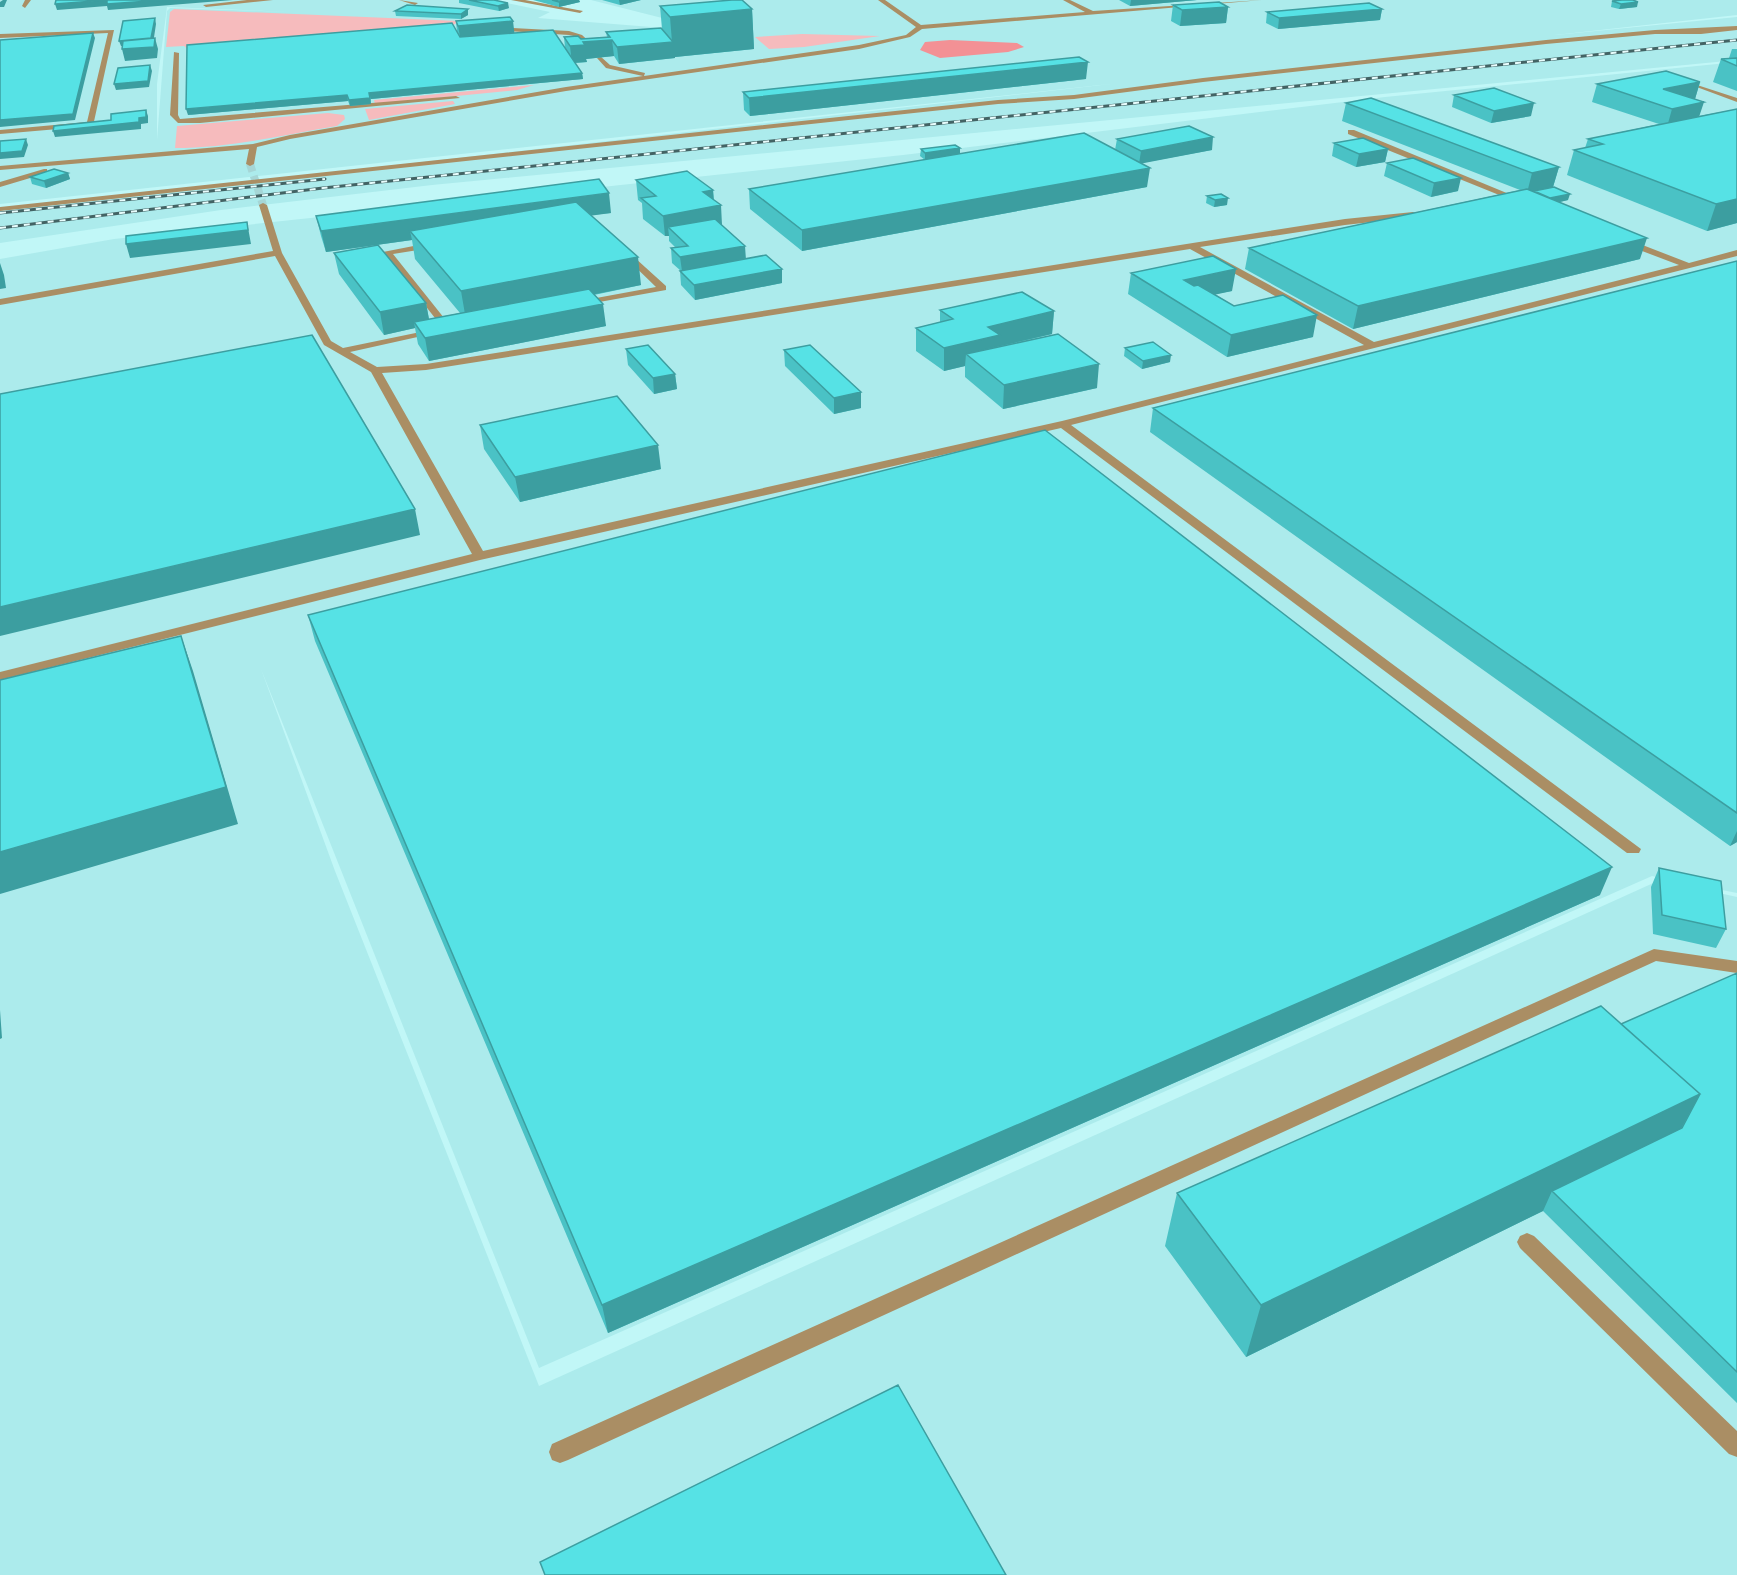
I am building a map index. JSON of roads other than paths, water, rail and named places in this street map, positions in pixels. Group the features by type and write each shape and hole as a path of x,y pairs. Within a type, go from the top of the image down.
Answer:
{"lane":[{"path":"206,5 270,0"},
{"path":"402,0 415,3"},
{"path":"514,0 580,11"},
{"path":"881,0 920,27"},
{"path":"1066,0 1093,14"},
{"path":"0,168 253,146 353,124 566,89 859,47 908,36 920,27 1259,0"},
{"path":"0,209 986,104 1074,97 1203,80 1546,42 1655,32 1737,28"},
{"path":"489,29 547,30 569,33 580,36 595,46 599,56 608,67 673,75"},
{"path":"0,36 112,31 90,124 0,132"},
{"path":"176,53 174,115 178,121 200,121 466,97"},
{"path":"545,84 548,87 566,89"},
{"path":"1696,85 1737,100"},
{"path":"349,108 353,124"},
{"path":"1351,132 1527,203 1504,206"},
{"path":"250,164 253,146"},
{"path":"0,185 70,163"},
{"path":"263,205 278,254 321,344 341,351 375,369 426,367 1345,222 1425,214"},
{"path":"1612,236 1687,265"},
{"path":"444,243 387,252 448,330"},
{"path":"573,305 663,288 616,243"},
{"path":"1191,246 1372,345"},
{"path":"0,676 479,556 1063,424 1737,253"},
{"path":"0,302 278,254"},
{"path":"341,351 460,327"},
{"path":"375,369 479,556"},
{"path":"1063,424 1633,849"},
{"path":"560,1452 1654,955 1737,967"},
{"path":"1527,1242 1737,1446"}],"tunnel":[{"path":"250,164 263,205"}],"railway":[{"path":"0,228 323,188 1737,40"},
{"path":"0,213 325,179"}]}
